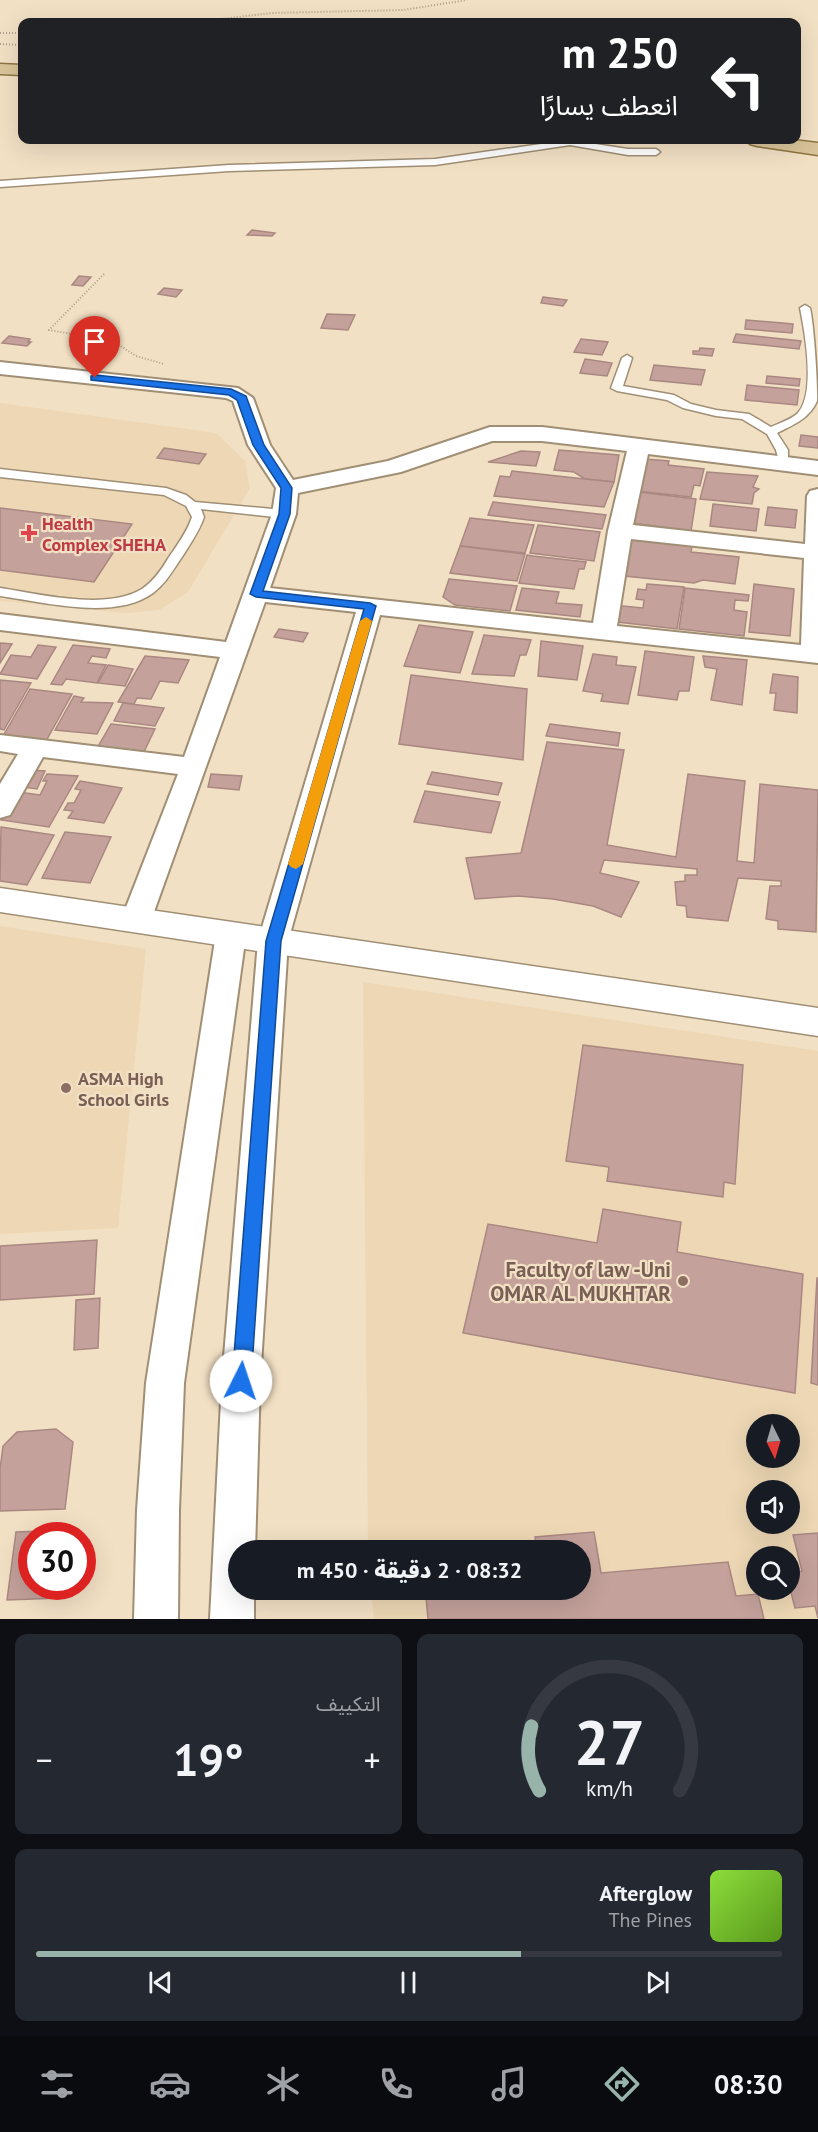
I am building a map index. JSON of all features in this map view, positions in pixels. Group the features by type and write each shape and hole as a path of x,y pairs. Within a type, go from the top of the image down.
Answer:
{"main road":[{"path":"0,69 18,70"},
{"path":"784,144 818,149"}],"street":[{"path":"0,368 231,392 242,398 259,445 287,488 285,514 195,767 136,920"},
{"path":"287,488 393,467 490,434 542,434 818,468"},
{"path":"604,631 620,531 639,445"},
{"path":"256,594 816,654 818,496"},
{"path":"620,531 816,552"},
{"path":"232,1619 241,1381 273,941 370,606"},
{"path":"0,622 235,651"},
{"path":"0,743 195,767"},
{"path":"0,809 35,747"},
{"path":"0,900 818,1022"},
{"path":"156,1619 158,1510 165,1383 231,934"}],"lane":[{"path":"0,184 229,168 435,162 556,144"},
{"path":"582,144 628,152 656,152"},
{"path":"771,432 800,417 812,400 812,337 805,308"},
{"path":"627,358 617,388 670,397 687,406 716,413 744,416 771,432 782,450 784,464"},
{"path":"0,473 166,492 186,500 193,506 198,517 194,529 157,584 138,596 114,602 90,603 0,591"},
{"path":"193,506 285,514"}],"path":[{"path":"229,18 272,13 403,10 467,0"},
{"path":"0,33 18,33"},
{"path":"0,44 18,45"},
{"path":"104,274 49,330 113,341 136,356 171,365"}],"shaded area":[{"path":"0,403 216,433 245,461 250,488 188,592 159,610 125,613 0,601"},
{"name":"ASMA High School Girls","path":"0,926 146,949 118,1228 0,1234"},
{"path":"363,982 818,1051 818,1619 374,1619 372,1600 591,1600 591,1540 368,1540"}],"building":[{"path":"252,230 275,233 272,236 247,235"},
{"path":"79,276 91,277 83,286 72,285"},
{"path":"164,288 182,290 176,297 158,294"},
{"path":"543,297 567,300 563,306 541,303"},
{"path":"327,314 355,315 348,330 321,328"},
{"path":"746,320 793,324 792,333 745,329"},
{"path":"736,334 801,341 799,349 733,342"},
{"path":"9,336 30,339 28,342 31,342 27,346 2,343"},
{"path":"581,339 608,342 602,355 574,352"},
{"path":"700,348 714,349 712,356 693,354 693,351 699,351"},
{"path":"585,359 612,363 607,376 580,373"},
{"path":"654,365 705,370 701,385 650,380"},
{"path":"767,376 800,379 799,386 766,383"},
{"path":"747,385 799,390 797,405 745,400"},
{"path":"801,435 818,437 818,448 799,446"},
{"path":"164,448 206,454 199,464 157,458"},
{"path":"559,450 619,455 614,482 585,479 574,472 554,470"},
{"path":"521,451 540,452 536,466 488,462"},
{"path":"645,459 669,461 668,465 704,469 700,486 694,485 691,497 637,491"},
{"path":"512,471 614,482 604,507 494,496 500,476 510,477"},
{"path":"707,472 758,476 753,487 759,489 754,493 752,504 700,499"},
{"path":"639,492 696,499 691,531 632,523"},
{"path":"493,502 606,515 602,529 488,515"},
{"path":"713,504 759,509 756,531 710,526"},
{"path":"768,507 797,510 795,528 765,525"},
{"path":"0,508 132,524 94,582 0,570"},
{"path":"470,518 534,525 525,553 460,546"},
{"path":"538,525 600,532 594,561 530,553"},
{"path":"629,540 692,546 691,552 739,557 735,584 703,580 694,583 624,576"},
{"path":"460,546 525,554 517,581 450,573"},
{"path":"527,555 586,562 584,569 579,569 574,589 519,583"},
{"path":"449,579 517,586 510,611 455,605 443,597"},
{"path":"647,584 684,587 677,629 609,621 613,605 643,608 644,600 636,599 638,589 646,590"},
{"path":"754,584 794,589 790,636 749,632"},
{"path":"522,588 559,592 556,603 582,605 580,617 516,610"},
{"path":"685,588 749,595 748,601 735,600 734,610 747,612 744,636 679,629"},
{"path":"419,625 473,632 460,673 404,666"},
{"path":"279,629 308,633 303,642 274,637"},
{"path":"484,635 531,640 526,655 520,655 514,676 472,674"},
{"path":"541,641 583,646 577,680 538,676"},
{"path":"0,643 12,644 0,663"},
{"path":"38,645 56,647 37,679 0,674 11,655 31,657"},
{"path":"73,645 110,649 106,658 92,656 88,663 106,665 97,683 66,679 62,685 51,684"},
{"path":"645,651 694,657 689,691 679,691 677,700 638,695"},
{"path":"593,654 617,657 616,665 636,667 628,704 601,701 603,694 583,691"},
{"path":"145,656 189,660 178,683 160,681 151,699 137,698 134,704 118,702"},
{"path":"703,656 747,660 742,705 711,700 717,669 705,667"},
{"path":"108,665 133,669 125,686 98,683"},
{"path":"773,674 798,677 797,713 774,710 776,693 770,693"},
{"path":"411,675 527,689 523,760 399,744"},
{"path":"0,680 31,683 4,730 0,729"},
{"path":"30,689 72,694 45,743 2,738"},
{"path":"74,696 84,698 81,702 113,703 97,734 55,730"},
{"path":"123,703 164,708 155,726 114,721"},
{"path":"111,724 155,729 142,756 96,750"},
{"path":"550,724 620,733 618,746 546,736"},
{"path":"547,742 624,750 607,845 676,857 688,774 745,781 737,861 754,863 760,784 818,790 816,932 778,929 778,921 766,919 770,886 781,886 781,881 738,878 728,921 687,917 686,906 677,905 675,882 685,881 685,875 697,875 697,869 604,860 600,873 639,882 621,917 593,906 553,899 518,896 475,899 466,858 521,853"},
{"path":"31,770 45,771 37,789 16,786"},
{"path":"432,772 502,783 498,795 427,784"},
{"path":"47,774 78,776 49,827 1,820 19,792 40,795 47,781 43,781"},
{"path":"211,774 242,776 239,790 208,787"},
{"path":"80,781 122,788 104,823 68,818 73,811 64,810 68,803 74,803 81,790 75,789"},
{"path":"425,791 500,802 491,833 414,822"},
{"path":"1,827 54,835 27,885 0,881"},
{"path":"65,832 111,837 90,883 42,878"},
{"path":"583,1045 743,1065 735,1184 724,1182 723,1197 607,1181 609,1167 566,1161"},
{"path":"603,1209 681,1222 677,1252 803,1274 795,1393 463,1333 488,1224 597,1243"},
{"path":"97,1240 94,1294 0,1300 0,1246"},
{"path":"818,1278 818,1385 811,1383"},
{"path":"100,1298 98,1348 74,1350 76,1300"},
{"path":"56,1429 73,1442 65,1509 0,1511 0,1469 3,1446 17,1432"},
{"path":"16,1532 18,1532 18,1600 7,1600"},
{"path":"594,1532 601,1573 728,1562 736,1596 746,1595 746,1600 759,1600 764,1619 428,1619 426,1600 591,1600 591,1540 535,1540 535,1537"},
{"path":"818,1533 818,1618 815,1606 795,1608 793,1600 800,1600 800,1571 802,1571 800,1546 796,1546 793,1535"}],"slow traffic":[{"path":"296,864 366,621"}],"place":[{"name":"Health Complex SHEHA","path":"29,533"},
{"name":"ASMA High School Girls","path":"66,1088"},
{"name":"Faculty of law -Uni OMAR AL MUKHTAR","path":"683,1281"}],"route":[{"path":"95,378 231,392 242,398 259,445 287,488 285,514 256,594 370,606 273,941 241,1381"}]}
